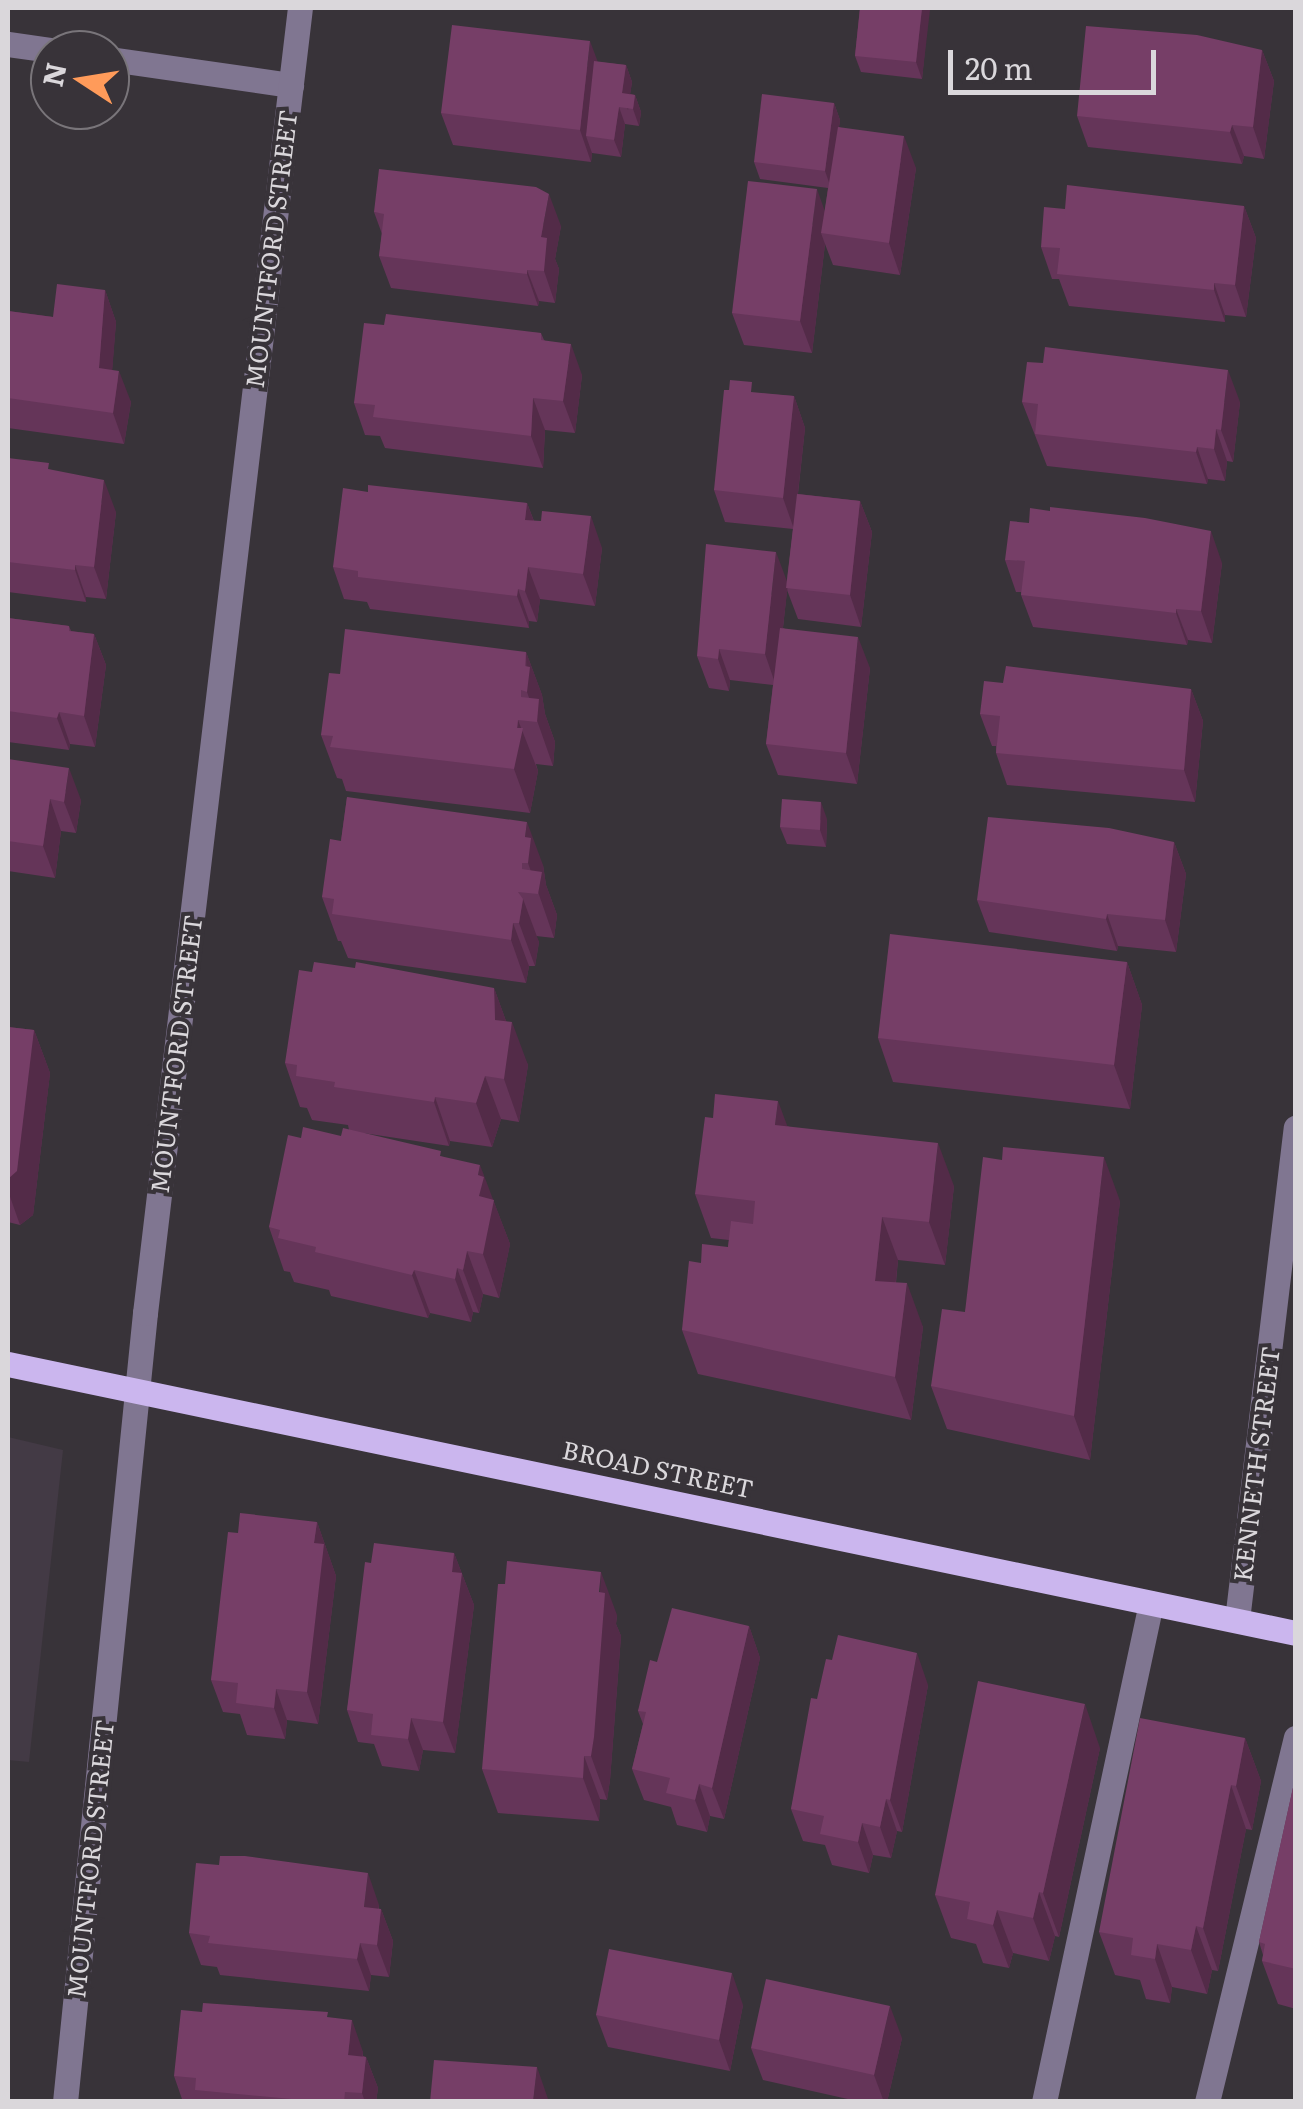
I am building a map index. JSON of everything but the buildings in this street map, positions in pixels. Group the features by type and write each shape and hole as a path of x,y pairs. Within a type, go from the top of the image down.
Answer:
{"main road":[{"name":"BROAD STREET","path":"8,1364 1296,1633"}],"street":[{"name":"MOUNTFORD STREET","path":"66,2102 137,1392 300,8"},
{"path":"130,62 291,85"},
{"name":"KENNETH STREET","path":"1238,1620 1296,1128"},
{"path":"1044,2102 1151,1603"},
{"path":"1207,2102 1296,1738"}],"shaded area":[{"path":"8,1437 63,1450 29,1762 8,1760"}]}
